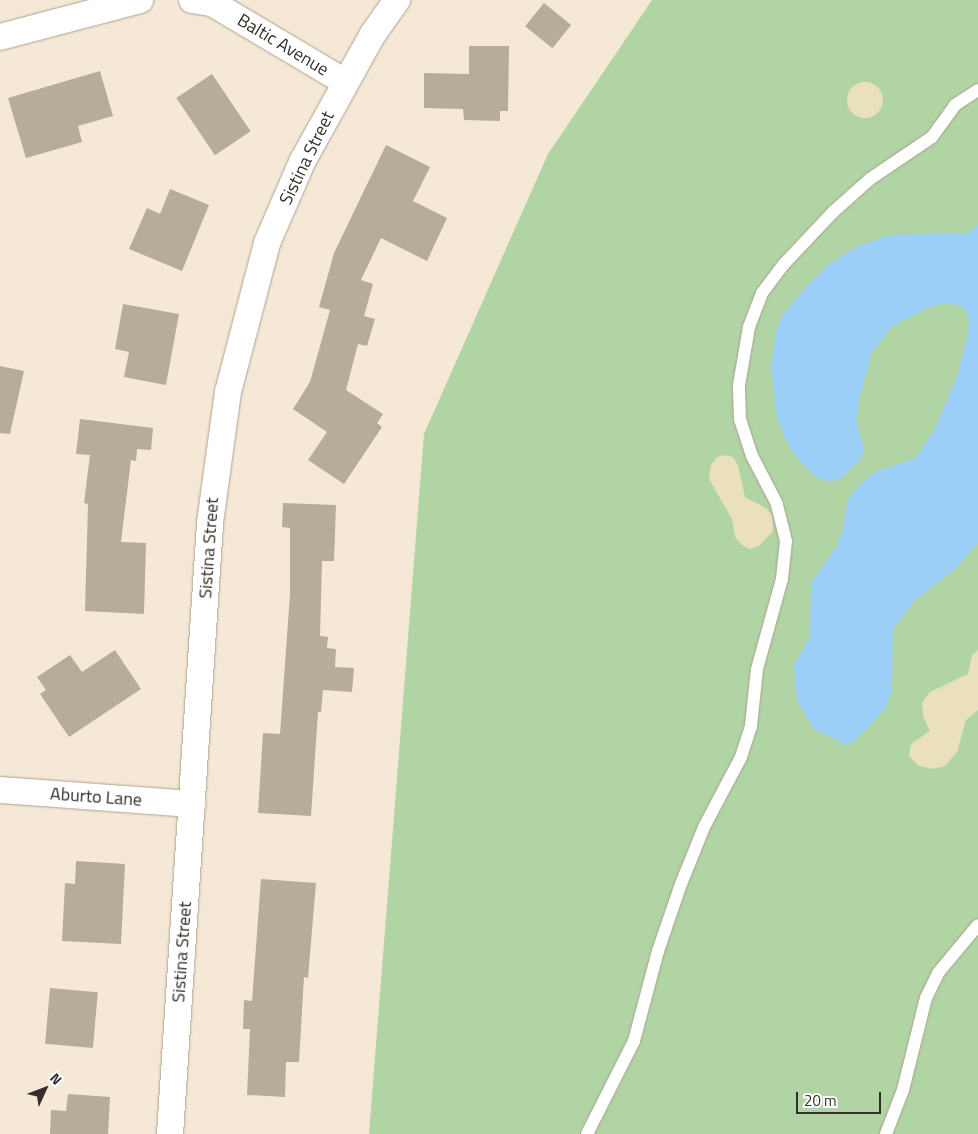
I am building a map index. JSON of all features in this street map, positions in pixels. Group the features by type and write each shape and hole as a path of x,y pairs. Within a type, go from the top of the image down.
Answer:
{"street":[{"path":"0,37 140,0"},
{"name":"Baltic Avenue","path":"192,0 212,3 345,82"},
{"name":"Sistina Street","path":"170,1134 210,523 228,392 268,243 302,162 345,82 397,0"},
{"name":"Aburto Lane","path":"0,790 192,804"}],"lane":[{"path":"587,1134 634,1041 681,884 704,828 742,757 750,726 757,669 782,579 786,541 777,504 752,456 740,420 739,385 749,327 762,293 778,272 833,212 870,179 932,137 955,106 978,90"},
{"path":"886,1134 915,1050 926,998 938,973 978,925"}],"green space":[{"path":"652,0 978,0 978,1134 369,1134 424,434 548,154"}],"sand":[{"path":"865,82 872,83 878,87 882,93 882,107 878,113 872,117 865,118 858,117 852,113 848,107 847,100 848,93 852,87 858,83"},
{"path":"725,455 733,457 738,465 745,497 767,509 772,516 773,531 759,546 750,549 742,545 735,537 732,519 709,479 711,465 717,457"},
{"path":"978,650 978,710 966,720 957,752 945,766 933,769 919,766 909,756 911,744 930,731 923,716 922,703 930,692 968,674 972,655"}],"water":[{"path":"978,224 978,543 954,570 914,601 893,629 892,690 886,708 854,742 846,745 814,729 797,700 794,665 810,636 811,583 836,547 843,531 848,499 873,473 916,458 935,429 957,376 969,329 968,314 962,307 948,303 932,306 894,325 885,335 872,353 859,399 856,421 864,447 861,460 843,477 831,482 816,477 800,461 786,441 777,416 771,366 776,332 783,315 807,286 828,265 855,248 883,237 902,234 969,233"}],"building":[{"path":"544,3 571,25 552,48 525,26"},
{"path":"469,46 509,46 508,111 500,111 500,121 464,120 463,109 424,108 424,73 469,74"},
{"path":"100,71 113,116 78,126 82,142 26,158 8,98"},
{"path":"212,74 251,131 215,155 176,98"},
{"path":"386,145 430,167 413,201 447,218 427,261 381,238 361,280 373,284 364,316 375,319 367,346 358,344 346,390 383,414 377,423 382,427 344,484 308,460 327,432 293,409 310,382 330,310 319,307 334,253"},
{"path":"170,189 209,205 182,271 129,249 147,208 160,214"},
{"path":"123,304 179,314 166,385 124,377 129,352 115,349"},
{"path":"0,366 24,371 10,434 0,433"},
{"path":"80,419 153,428 151,450 137,449 136,461 131,460 121,542 146,543 144,614 85,611 88,504 84,503 90,455 76,454"},
{"path":"283,503 336,505 334,561 322,561 320,636 328,637 327,648 336,649 335,667 354,668 352,692 323,690 321,712 318,712 311,816 258,813 263,733 280,734 290,594 290,528 282,527"},
{"path":"115,650 141,689 69,737 40,694 46,690 37,677 70,655 82,672"},
{"path":"76,861 125,864 121,944 62,941 65,883 75,884"},
{"path":"261,879 316,883 308,978 304,977 299,1062 286,1062 285,1097 247,1095 250,1029 243,1029 244,1000 252,1001"},
{"path":"50,988 98,992 93,1048 45,1044"},
{"path":"68,1094 110,1097 108,1134 50,1134 51,1110 66,1111"}]}
